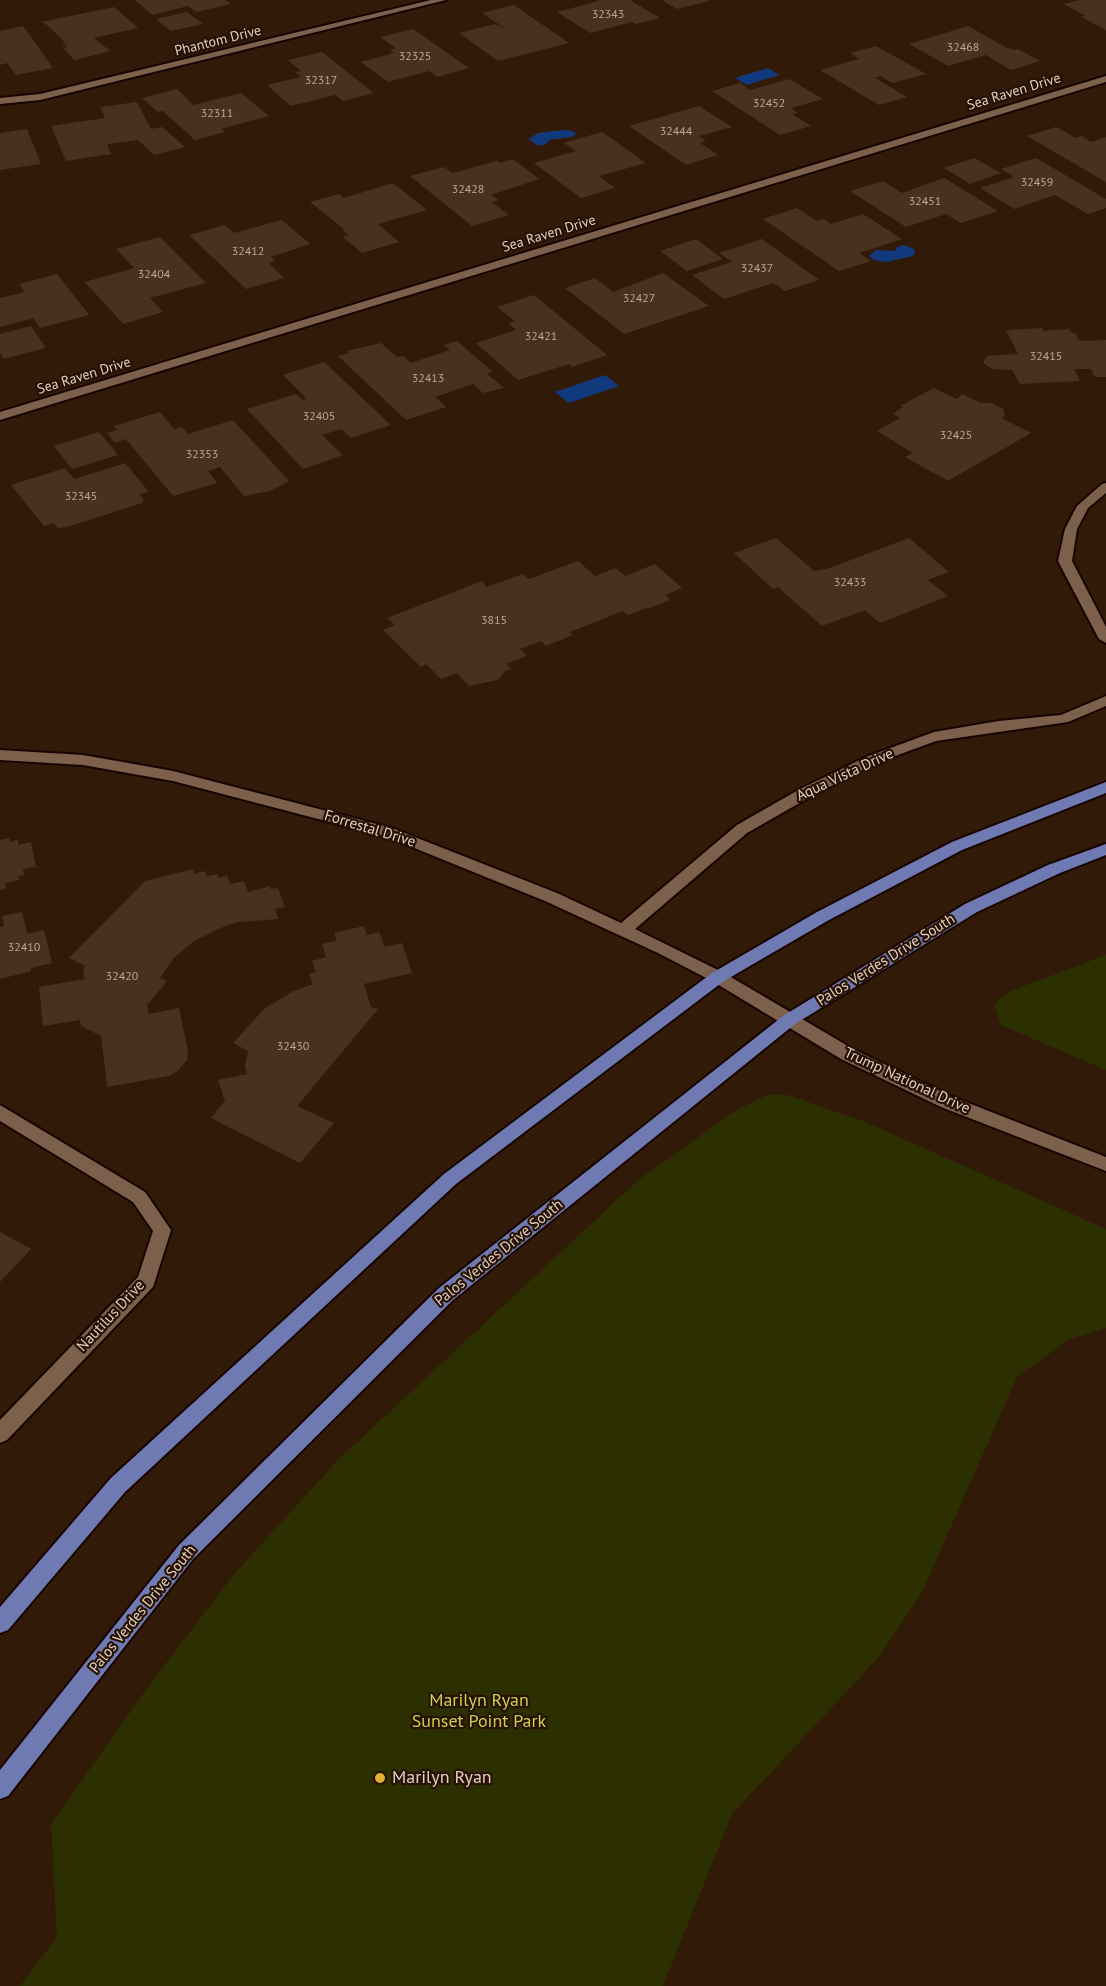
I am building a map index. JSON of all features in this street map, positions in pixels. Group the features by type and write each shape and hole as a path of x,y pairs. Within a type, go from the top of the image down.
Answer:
{"main road":[{"path":"0,1623 118,1485 450,1179 718,977 823,916 957,846 1106,787"},
{"name":"Palos Verdes Drive South","path":"0,1788 186,1552 446,1294 789,1020 970,908 1054,869 1106,849"}],"street":[{"name":"Phantom Drive","path":"0,101 40,97 442,0"},
{"name":"Sea Raven Drive","path":"0,416 1106,79"},
{"path":"1106,488 1083,506 1071,529 1065,561 1106,639"},
{"name":"Aqua Vista Drive","path":"622,931 685,875 742,829 805,793 871,760 934,737 999,726 1063,720 1106,701"},
{"name":"Forrestal Drive","path":"0,755 83,760 173,776 392,833 550,897 664,949 718,977"},
{"name":"Trump National Drive","path":"718,977 847,1054 948,1102 1106,1164"},
{"name":"Nautilus Drive","path":"0,1112 140,1197 162,1230 146,1281 0,1434"}],"green space":[{"path":"1106,955 1106,1070 1001,1025 994,1004 1008,992"},
{"name":"Marilyn Ryan Sunset Point Park","path":"767,1095 788,1095 865,1122 1106,1229 1106,1328 1068,1340 1017,1377 922,1592 879,1657 732,1814 663,1986 20,1986 57,1937 51,1824 148,1687 235,1573 339,1459 636,1182 730,1114"}],"water":[{"path":"768,68 779,75 747,85 735,78"},
{"path":"573,131 576,134 571,137 549,140 546,144 538,146 529,139 538,133"},
{"path":"904,245 914,249 913,256 887,262 874,260 869,256 876,250 895,251 897,247"},
{"path":"605,375 619,386 569,403 555,392"}],"building":[{"path":"135,0 226,0 231,4 196,12 188,6 152,15"},
{"path":"597,0 630,0 660,18 636,24 632,22 590,33 557,12 599,1"},
{"path":"662,0 709,0 709,1 677,9"},
{"path":"1080,0 1106,0 1106,30 1081,17 1085,16 1064,4"},
{"path":"514,5 569,43 498,61 459,33 495,24 506,29 482,13"},
{"path":"114,7 138,28 94,38 110,51 75,60 63,48 67,47 62,42 65,42 41,22"},
{"path":"187,12 203,24 171,31 156,19"},
{"path":"23,26 53,68 16,75 7,63 0,65 0,31"},
{"path":"968,26 1005,47 1018,49 1040,61 1011,70 986,55 948,66 909,44"},
{"path":"413,29 469,68 437,77 429,71 388,82 361,62 394,53 390,50 396,48 380,37"},
{"path":"876,46 926,74 893,83 880,76 875,78 907,97 879,105 820,70 859,59 850,53"},
{"path":"322,52 374,93 343,101 335,95 291,106 267,85 301,77 295,72 301,71 288,60"},
{"path":"789,79 823,99 791,108 798,113 792,114 811,126 780,135 712,91 740,83 750,90"},
{"path":"177,89 193,105 241,93 269,116 221,129 225,132 195,140 163,111 158,112 142,98"},
{"path":"137,102 151,129 162,127 185,147 154,155 138,140 107,144 111,154 66,161 51,126 105,118 100,107"},
{"path":"699,106 732,127 699,136 706,141 700,143 718,155 686,165 629,126"},
{"path":"1056,127 1076,138 1082,136 1091,142 1106,137 1106,182 1027,136"},
{"path":"27,129 41,164 0,170 0,133"},
{"path":"602,132 646,163 599,176 615,188 581,198 534,163 576,151 564,143"},
{"path":"974,158 1001,173 970,184 944,168"},
{"path":"1036,158 1106,199 1106,208 1088,214 1055,195 1014,209 980,188 1014,177 1001,169"},
{"path":"513,159 539,179 491,195 499,200 492,202 509,215 472,226 410,176 444,167 453,173"},
{"path":"944,178 998,211 961,223 946,214 906,227 850,191 883,181 902,193"},
{"path":"393,183 427,210 378,224 399,242 362,253 343,237 349,235 342,230 344,229 310,202 339,194 344,198"},
{"path":"797,208 817,221 824,219 831,224 863,214 902,239 859,253 871,261 839,271 763,219"},
{"path":"282,220 310,244 271,257 275,261 269,263 284,278 246,289 189,235 225,225 234,233"},
{"path":"160,237 206,283 150,298 163,312 123,324 85,282 134,268 116,249"},
{"path":"696,239 723,259 687,271 660,251"},
{"path":"762,239 819,280 785,291 773,283 724,299 692,275 732,262 719,253"},
{"path":"663,273 709,306 624,334 565,288 595,278 613,292"},
{"path":"57,274 89,315 40,328 33,318 0,327 0,298 25,292 19,284"},
{"path":"534,295 607,355 572,367 569,364 518,380 476,343 516,330 508,323 515,321 497,307"},
{"path":"31,326 46,348 4,359 0,353 0,334"},
{"path":"1042,328 1043,331 1069,329 1080,341 1106,340 1106,377 1095,377 1091,369 1074,369 1080,381 1020,384 1012,370 992,369 983,363 987,356 1018,354 1006,330"},
{"path":"457,341 493,372 487,374 504,388 483,393 473,384 435,397 446,407 406,420 338,356 349,353 347,351 381,343 397,357 404,356 411,363 450,350 444,345"},
{"path":"324,362 391,425 351,438 342,429 322,435 343,455 303,469 247,409 296,394 303,400 307,399 283,375"},
{"path":"934,388 956,399 963,394 980,403 991,403 1003,409 1005,416 1001,418 1031,433 948,481 905,457 913,453 877,431 900,418 893,414 903,407 900,406"},
{"path":"160,412 174,429 182,427 188,434 233,420 289,481 270,491 244,496 220,467 208,471 217,483 173,496 126,439 115,443 107,433 117,430 114,426"},
{"path":"99,432 118,455 72,469 54,446"},
{"path":"125,463 149,492 139,494 144,500 142,503 67,527 58,528 54,523 44,526 11,485 65,468 74,479"},
{"path":"776,538 814,571 827,569 909,538 949,572 928,580 948,596 880,623 865,610 822,626 778,587 773,589 734,553"},
{"path":"578,561 595,576 616,568 625,576 655,564 682,588 665,595 670,600 647,609 628,615 623,611 570,632 573,635 546,646 541,641 520,649 527,656 506,664 511,669 505,671 498,680 469,686 457,673 441,679 426,664 421,667 383,630 395,625 387,618 482,581 487,587 523,574 529,579"},
{"path":"9,838 10,842 18,840 18,845 31,842 36,867 23,869 24,875 18,876 19,880 5,883 6,889 0,890 0,840"},
{"path":"193,869 194,874 205,871 207,876 218,874 218,878 227,876 230,884 244,881 248,892 270,886 270,889 278,888 285,907 275,909 278,919 239,922 225,926 194,941 173,959 160,978 167,981 147,1005 149,1014 179,1008 188,1051 187,1060 178,1071 169,1076 107,1087 101,1036 81,1026 80,1020 43,1026 39,987 84,979 85,966 69,958 145,881"},
{"path":"22,912 27,934 44,930 52,963 0,979 0,927 4,926 2,916"},
{"path":"364,926 367,935 379,932 385,947 402,943 412,973 364,984 371,1007 378,1009 297,1106 334,1123 300,1163 211,1118 225,1101 218,1080 247,1074 245,1066 248,1051 233,1043 265,1008 294,991 313,984 309,974 316,972 312,961 326,957 322,944 337,941 334,933"},
{"path":"0,1232 31,1249 0,1282"}],"place":[{"name":"Marilyn Ryan","path":"380,1778"}]}
